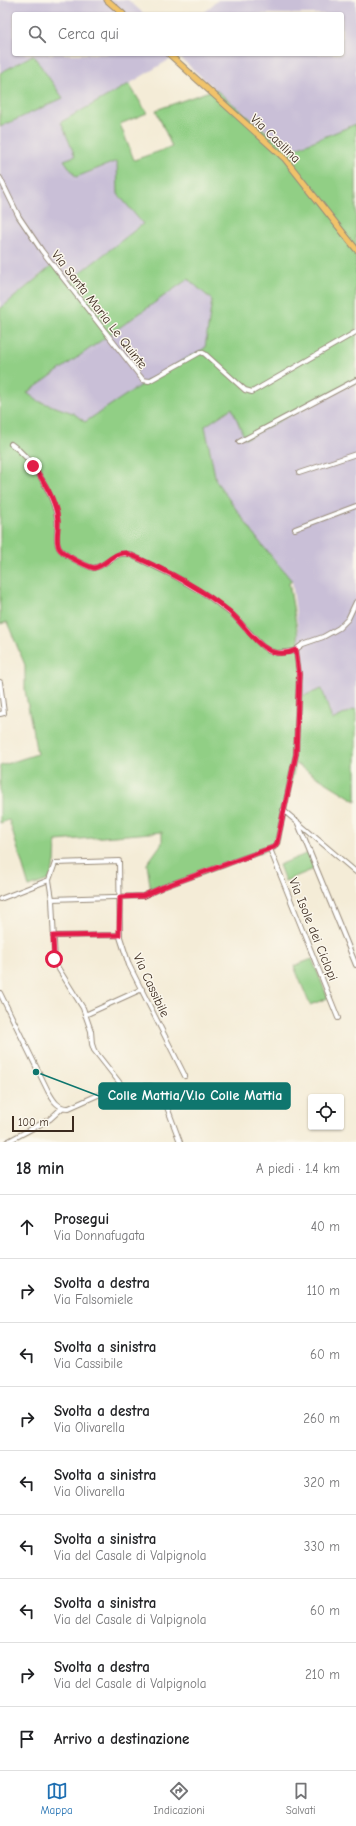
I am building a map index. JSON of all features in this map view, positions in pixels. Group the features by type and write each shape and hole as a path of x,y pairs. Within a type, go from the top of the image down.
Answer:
{"main road":[{"path":"107,0 121,12"},
{"name":"Via Casilina","path":"171,56 285,159 356,249"}],"street":[{"name":"Via Santa Maria Le Quinte","path":"0,178 19,217 42,251 144,380 149,381 201,352 245,390 252,392 356,332"},
{"path":"239,442 356,380"},
{"path":"11,444 26,457 40,477 49,494 58,518 58,546 63,552 94,568 120,554 128,554 176,577 211,598 235,617 267,649 279,653 296,650 304,644 323,637 339,628 348,618 356,602"},
{"path":"299,473 356,454"},
{"path":"295,529 356,506"},
{"path":"52,899 143,896 163,887 270,849 277,843 296,754 298,735 299,674 296,650"},
{"path":"0,682 4,713 0,714"},
{"path":"283,810 297,820 356,872"},
{"path":"297,820 356,965"},
{"name":"Via Isole dei Ciclopi","path":"270,849 338,1018"},
{"name":"Via Cassibile","path":"49,880 55,863 119,861 119,935 129,965 185,1076"},
{"path":"0,899 49,880 52,899 53,936 56,965 83,1008 94,1050 123,1087"},
{"path":"53,936 119,935"},
{"path":"85,1015 142,989"},
{"path":"0,993 50,1094 57,1104 62,1108 71,1108 102,1093 123,1087 148,1086 158,1091 170,1112 180,1142"},
{"path":"7,1142 50,1119 62,1108"}],"shaded area":[{"path":"0,0 128,0 142,12 12,12 12,56 31,56 0,73"},
{"path":"218,0 356,0 356,127 295,154 215,89 178,56 344,56 344,12 204,12"},
{"path":"34,56 175,56 61,122 75,156 65,160 76,177 117,161 118,194 143,224 67,283 52,265 0,309 0,127 63,98"},
{"path":"188,278 212,300 205,348 85,422 73,413 38,401 27,393"},
{"path":"356,382 356,711 355,709 331,721 303,696 301,653 292,581 258,540 216,481 205,426 233,408 245,439"}],"green space":[{"path":"34,56 63,98 0,127 0,73"},
{"path":"129,84 147,113 120,124 134,160 172,147 156,110 215,89 289,151 356,124 356,380 245,439 232,408 205,426 216,481 258,540 292,581 289,583 301,653 303,696 322,689 332,720 355,709 356,711 356,801 296,764 283,810 277,843 270,849 151,892 147,864 162,843 162,832 56,841 55,863 49,880 29,887 9,820 0,823 0,766 37,754 25,690 25,665 7,622 0,624 0,309 53,265 67,283 143,224 118,194 117,161 76,177 64,160 75,156 61,122","holes":["188,279 212,300 205,348 147,381 85,422 73,413 38,401 27,393"]},
{"path":"308,853 314,869 285,881 279,865"},
{"path":"312,959 328,998 310,1005 294,966"}],"place":[{"name":"Colle Mattia/V.lo Colle Mattia","path":"36,1072"}],"route":[{"path":"33,466 49,494 55,509 58,522 57,539 59,548 63,552 89,567 94,568 100,566 117,555 126,553 172,575 201,591 224,608 243,625 261,645 267,649 272,652 279,653 296,650 299,674 298,735 296,754 277,843 274,847 163,887 143,896 120,897 119,935 53,936 54,959"}]}
